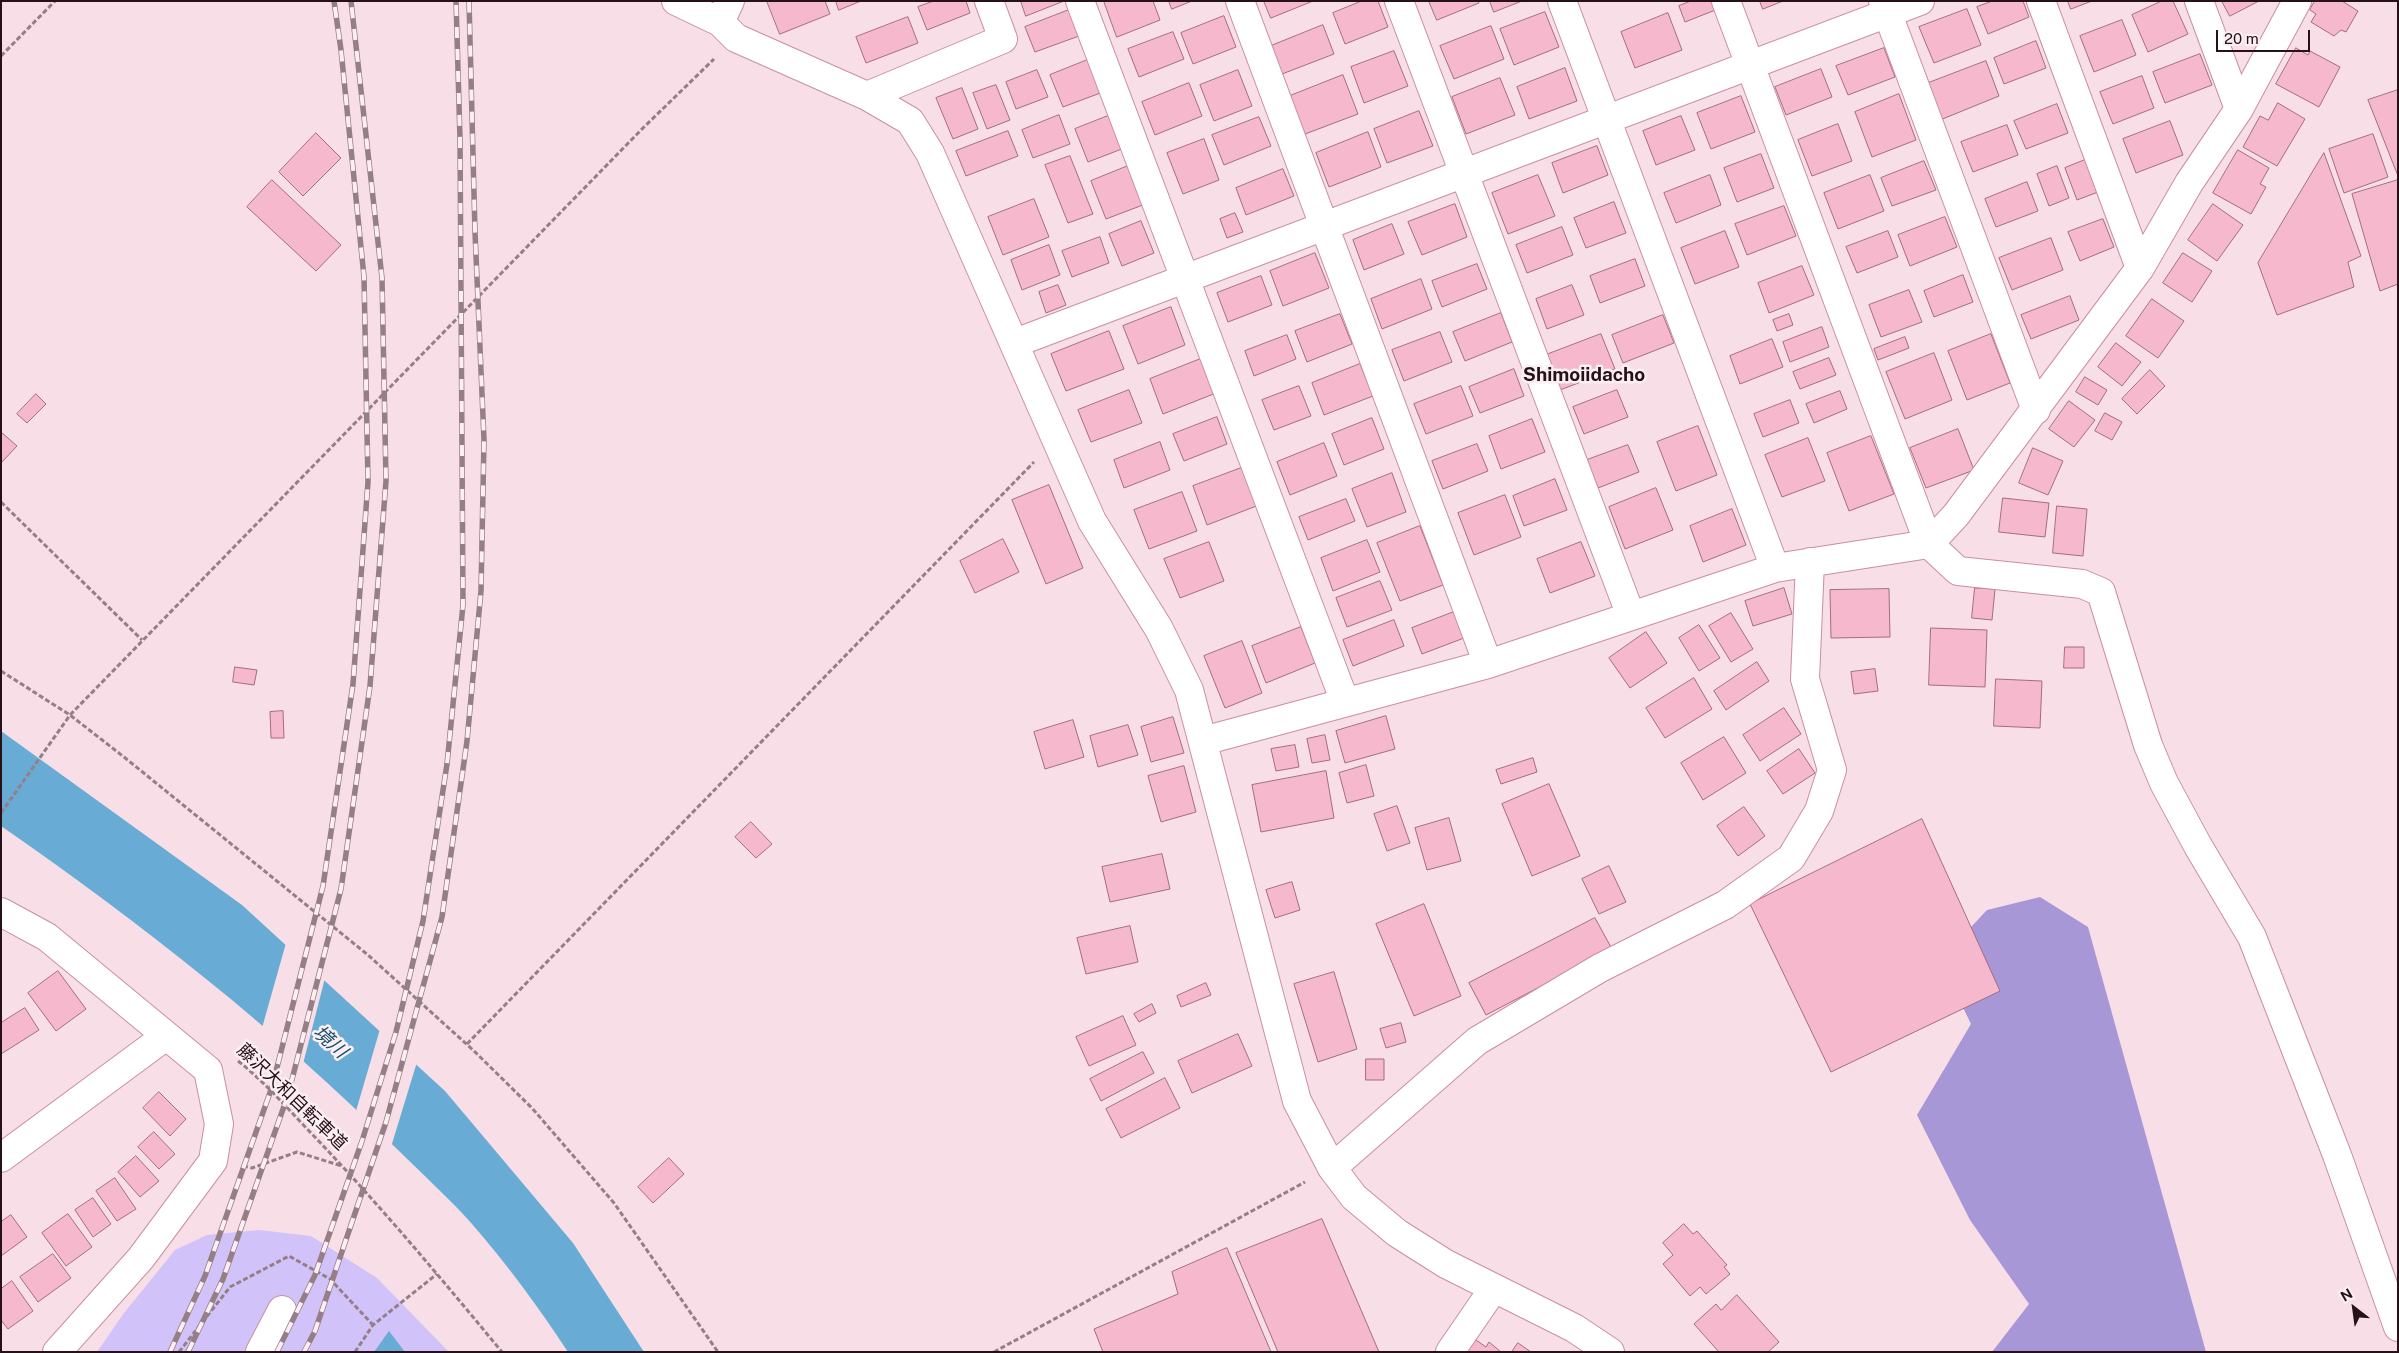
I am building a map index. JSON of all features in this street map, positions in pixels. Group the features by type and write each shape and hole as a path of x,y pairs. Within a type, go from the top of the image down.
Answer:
{"street":[{"path":"676,1 729,20 910,121 930,153 1092,521 1159,629 1190,690 1297,1101 1332,1168 1354,1198 1397,1233 1446,1264 1574,1328 1610,1352"},
{"path":"867,96 1003,39 989,1"},
{"path":"1080,1 1345,702"},
{"path":"1240,1 1488,664"},
{"path":"1399,1 1630,616"},
{"path":"1562,1 1775,568"},
{"path":"1726,1 1929,544 1958,571 2082,584 2101,592 2148,745 2164,783 2198,846 2252,937 2337,1155 2398,1326"},
{"path":"1015,343 1750,65 1885,8 1920,1"},
{"path":"2041,1 2140,268"},
{"path":"2199,1 2239,109"},
{"path":"1203,741 1488,664 1775,568 1929,544 1956,515 2140,268 2189,183 2239,109 2297,1"},
{"path":"1885,8 2036,410"},
{"path":"1332,1168 1477,1041 1600,968 1725,905 1791,858 1819,812 1832,770 1805,679 1810,562"},
{"path":"1,912 47,937 208,1070 219,1124 213,1161 140,1258 57,1352"},
{"path":"1,1158 166,1036"},
{"path":"1450,1352 1494,1288"},
{"path":"260,1352 282,1310"}],"path":[{"path":"1,56 55,1"},
{"path":"1,813 70,715 635,136 729,20"},
{"path":"467,1044 1055,440"},
{"path":"1,502 142,640"},
{"path":"1,670 70,715 368,955 467,1044 532,1108 614,1203 718,1352"},
{"name":"藤沢大和自転車道","path":"233,1057 255,1074 342,1166 438,1274 502,1352"},
{"path":"213,1161 252,1168 297,1152 342,1166"},
{"path":"994,1352 1332,1168"},
{"path":"355,1352 373,1325 438,1274"}],"shaded area":[{"path":"2040,897 2088,927 2206,1352 1992,1352 2029,1304 1970,1220 1917,1115 1971,1024 1940,960 1987,910"},
{"path":"259,1230 311,1236 377,1278 449,1352 97,1352 124,1313 175,1250 207,1235"}],"water":[{"name":"境川","path":"1,731 242,905 445,1091 573,1243 644,1352 568,1352 522,1286 472,1224 445,1195 351,1105 255,1020 156,939 1,826"},
{"path":"389,1331 405,1352 374,1352"}],"pier":[{"path":"286,943 325,978 303,1064 262,1028"},
{"path":"380,1029 417,1062 391,1147 356,1111"}],"building":[{"path":"767,1 825,1 830,14 780,34"},
{"path":"836,1 861,1 839,10"},
{"path":"934,1 966,1 970,13 927,30 918,7"},
{"path":"1021,1 1064,1 1026,16"},
{"path":"1104,1 1153,1 1160,20 1117,37"},
{"path":"1169,1 1192,1 1172,9"},
{"path":"1264,1 1313,1 1271,18"},
{"path":"1362,1 1378,1 1388,27 1345,44 1333,13"},
{"path":"1429,1 1478,1 1479,3 1437,20"},
{"path":"1490,1 1522,1 1494,12"},
{"path":"1691,1 1715,1 1718,9 1685,22 1679,6"},
{"path":"1760,1 1783,1 1763,9"},
{"path":"1993,1 2023,1 2029,17 1988,34 1977,7"},
{"path":"2068,1 2092,1 2071,9"},
{"path":"2162,1 2173,1 2188,34 2148,52 2132,15"},
{"path":"2222,1 2259,1 2230,16"},
{"path":"2315,1 2342,1 2358,11 2346,32 2341,30 2334,36 2311,22 2316,14 2310,10"},
{"path":"1967,9 1981,45 1934,63 1919,27"},
{"path":"1069,10 1079,36 1035,52 1025,27"},
{"path":"1545,12 1559,47 1514,65 1500,29"},
{"path":"1668,13 1682,50 1635,68 1621,32"},
{"path":"1224,16 1236,47 1193,64 1181,33"},
{"path":"908,17 918,43 866,63 856,37"},
{"path":"2122,20 2136,55 2094,72 2080,36"},
{"path":"1323,25 1334,54 1282,74 1271,46"},
{"path":"1491,26 1504,59 1454,79 1440,46"},
{"path":"1173,32 1184,59 1139,77 1128,49"},
{"path":"2036,41 2046,68 2004,84 1994,58"},
{"path":"1884,48 1895,77 1848,95 1836,66"},
{"path":"2296,48 2308,55 2310,51 2340,67 2319,107 2276,84"},
{"path":"1394,51 1408,86 1364,103 1351,67"},
{"path":"2200,54 2212,85 2165,103 2153,72"},
{"path":"1090,59 1103,92 1063,107 1050,75"},
{"path":"1986,61 1999,96 1940,120 1926,84"},
{"path":"1565,68 1577,101 1529,119 1517,87"},
{"path":"1821,69 1832,97 1786,115 1775,87"},
{"path":"1037,70 1048,97 1016,109 1006,82"},
{"path":"1238,70 1252,106 1214,121 1200,85"},
{"path":"1343,75 1358,114 1305,134 1290,96"},
{"path":"2142,76 2154,108 2113,124 2100,92"},
{"path":"1500,78 1515,115 1466,134 1452,97"},
{"path":"1189,83 1202,116 1155,135 1142,102"},
{"path":"996,85 1010,120 987,129 973,93"},
{"path":"962,88 978,129 953,139 936,98"},
{"path":"2398,90 2398,176 2368,100"},
{"path":"1899,94 1916,140 1872,157 1855,112"},
{"path":"1741,96 1755,132 1711,149 1697,113"},
{"path":"2278,103 2305,119 2277,166 2243,147 2260,116 2268,120"},
{"path":"2057,104 2068,133 2026,149 2014,121"},
{"path":"1419,111 1433,146 1387,163 1374,129"},
{"path":"1113,114 1127,147 1088,162 1075,129"},
{"path":"1059,115 1070,144 1033,158 1022,130"},
{"path":"1681,116 1695,150 1656,165 1643,131"},
{"path":"1259,117 1271,146 1224,165 1212,135"},
{"path":"2170,121 2183,155 2136,173 2123,139"},
{"path":"1838,124 1852,161 1812,176 1798,140"},
{"path":"2007,125 2018,155 1973,172 1961,142"},
{"path":"1008,131 1018,156 966,176 956,151"},
{"path":"1368,132 1381,167 1329,187 1316,153"},
{"path":"316,133 341,158 303,196 279,172"},
{"path":"2373,134 2388,177 2344,193 2329,149"},
{"path":"1204,139 1219,180 1183,194 1167,153"},
{"path":"1597,146 1608,175 1563,193 1552,163"},
{"path":"2238,150 2269,168 2260,184 2266,187 2251,214 2213,193"},
{"path":"2324,153 2361,256 2348,262 2354,287 2277,315 2258,263"},
{"path":"1761,154 1774,188 1737,202 1724,168"},
{"path":"1070,156 1093,214 1068,223 1045,165"},
{"path":"2085,160 2098,192 2077,200 2065,168"},
{"path":"1924,161 1936,190 1892,206 1881,178"},
{"path":"1133,164 1148,203 1106,219 1091,181"},
{"path":"2057,166 2069,198 2049,206 2037,174"},
{"path":"1283,169 1294,196 1246,215 1236,188"},
{"path":"1538,175 1555,216 1508,234 1492,193"},
{"path":"1710,175 1721,205 1676,223 1664,193"},
{"path":"1870,175 1884,211 1838,229 1824,193"},
{"path":"272,180 341,245 316,271 247,207"},
{"path":"2398,180 2398,284 2380,291 2352,194"},
{"path":"2027,182 2038,211 1996,227 1985,199"},
{"path":"1034,199 1049,237 1003,255 988,217"},
{"path":"1614,202 1626,233 1586,248 1574,218"},
{"path":"1455,204 1467,237 1422,255 1408,222"},
{"path":"2213,204 2243,225 2217,261 2188,240"},
{"path":"1784,206 1796,236 1747,255 1735,224"},
{"path":"1235,213 1243,232 1227,238 1220,219"},
{"path":"1945,217 1957,247 1910,266 1898,235"},
{"path":"2103,219 2114,247 2080,261 2068,232"},
{"path":"1141,221 1154,253 1122,266 1109,234"},
{"path":"1392,224 1404,254 1364,270 1353,240"},
{"path":"1562,227 1573,255 1527,273 1516,245"},
{"path":"1725,231 1739,267 1695,284 1681,248"},
{"path":"1888,231 1898,257 1857,273 1846,247"},
{"path":"1100,237 1109,263 1072,277 1062,251"},
{"path":"2051,238 2063,270 2012,290 1999,258"},
{"path":"1049,245 1060,275 1022,290 1011,260"},
{"path":"1315,253 1329,288 1283,306 1270,271"},
{"path":"2183,253 2212,271 2192,302 2163,283"},
{"path":"1635,259 1645,286 1600,303 1590,276"},
{"path":"1477,264 1487,289 1442,307 1432,281"},
{"path":"1802,266 1814,295 1769,313 1758,283"},
{"path":"1963,275 1973,302 1934,317 1924,291"},
{"path":"1261,276 1272,305 1228,322 1217,293"},
{"path":"1421,279 1432,309 1382,329 1371,299"},
{"path":"1058,285 1066,305 1046,313 1039,292"},
{"path":"1572,285 1584,315 1547,329 1536,299"},
{"path":"1909,290 1922,322 1881,337 1869,305"},
{"path":"2070,296 2079,320 2031,339 2021,315"},
{"path":"2152,299 2184,321 2158,358 2126,336"},
{"path":"1171,307 1185,345 1138,364 1123,326"},
{"path":"1501,313 1512,342 1465,361 1453,332"},
{"path":"1340,314 1352,344 1307,362 1295,331"},
{"path":"1789,314 1793,325 1777,331 1773,320"},
{"path":"1663,315 1674,343 1623,363 1612,335"},
{"path":"1822,327 1829,347 1790,362 1783,342"},
{"path":"1109,331 1124,369 1066,391 1051,354"},
{"path":"1440,332 1452,362 1404,381 1392,350"},
{"path":"1601,334 1615,369 1560,390 1546,355"},
{"path":"1991,334 2010,383 1967,400 1948,351"},
{"path":"1287,335 1296,359 1254,376 1245,351"},
{"path":"1905,337 1909,348 1878,360 1874,349"},
{"path":"1772,339 1783,367 1740,384 1730,356"},
{"path":"2116,343 2141,362 2122,386 2098,367"},
{"path":"1934,353 1952,400 1905,419 1886,372"},
{"path":"1203,358 1216,393 1163,414 1150,379"},
{"path":"1829,358 1836,375 1800,389 1793,372"},
{"path":"1360,364 1373,396 1324,415 1312,383"},
{"path":"1514,369 1524,396 1480,413 1469,387"},
{"path":"2150,370 2165,386 2137,414 2122,399"},
{"path":"2085,377 2107,390 2098,405 2076,392"},
{"path":"1299,386 1311,416 1274,430 1262,400"},
{"path":"1461,386 1473,416 1426,434 1414,404"},
{"path":"1129,390 1142,423 1091,442 1078,410"},
{"path":"1617,390 1628,417 1584,434 1573,407"},
{"path":"1840,391 1847,409 1814,423 1806,404"},
{"path":"36,394 46,404 27,423 17,414"},
{"path":"1790,400 1799,423 1763,437 1754,414"},
{"path":"2069,401 2095,420 2074,447 2049,429"},
{"path":"2105,413 2122,422 2112,440 2095,431"},
{"path":"1217,417 1227,444 1184,461 1173,434"},
{"path":"1372,418 1384,449 1344,465 1332,434"},
{"path":"1532,419 1545,452 1501,469 1489,436"},
{"path":"1698,426 1717,475 1676,491 1657,442"},
{"path":"1958,429 1974,470 1926,488 1910,448"},
{"path":"1,432 17,446 1,463"},
{"path":"1871,436 1894,494 1849,511 1827,453"},
{"path":"1808,438 1825,481 1782,497 1765,455"},
{"path":"1160,442 1170,470 1124,488 1114,460"},
{"path":"1324,443 1337,476 1290,495 1277,462"},
{"path":"1477,444 1488,471 1443,489 1432,461"},
{"path":"1628,445 1639,472 1598,488 1587,460"},
{"path":"2033,448 2063,461 2048,495 2019,483"},
{"path":"1244,467 1259,505 1207,525 1193,486"},
{"path":"1392,473 1406,512 1367,527 1352,489"},
{"path":"1555,479 1567,510 1524,526 1513,496"},
{"path":"1049,485 1083,568 1046,584 1012,500"},
{"path":"1656,488 1673,530 1625,549 1609,507"},
{"path":"1182,492 1197,531 1149,549 1134,510"},
{"path":"1505,495 1521,537 1474,555 1458,513"},
{"path":"2003,498 2049,503 2045,537 1999,532"},
{"path":"1346,499 1355,521 1308,540 1299,517"},
{"path":"2057,506 2087,509 2083,556 2053,553"},
{"path":"1732,509 1746,545 1703,562 1690,526"},
{"path":"1420,526 1443,585 1400,601 1377,543"},
{"path":"1003,539 1019,572 975,593 960,561"},
{"path":"1367,540 1380,572 1333,591 1321,558"},
{"path":"1209,542 1224,581 1180,598 1164,559"},
{"path":"1581,542 1595,576 1550,593 1537,559"},
{"path":"1380,581 1392,610 1347,627 1336,598"},
{"path":"1784,588 1792,614 1753,626 1745,601"},
{"path":"1975,588 1995,589 1992,620 1972,618"},
{"path":"1889,589 1890,637 1831,638 1830,590"},
{"path":"1454,612 1464,638 1422,654 1412,628"},
{"path":"1731,613 1753,649 1731,662 1709,626"},
{"path":"1394,620 1404,646 1353,666 1343,640"},
{"path":"1699,625 1720,658 1699,671 1679,638"},
{"path":"1301,627 1315,663 1266,683 1252,646"},
{"path":"1931,628 1987,630 1985,687 1929,685"},
{"path":"1646,632 1667,663 1630,688 1609,658"},
{"path":"1242,641 1262,693 1225,708 1204,656"},
{"path":"2065,647 2084,647 2084,668 2064,668"},
{"path":"1757,662 1769,681 1726,710 1714,691"},
{"path":"235,667 257,670 254,685 233,682"},
{"path":"1875,669 1878,691 1854,694 1851,672"},
{"path":"1694,678 1712,709 1665,738 1646,708"},
{"path":"1996,679 2042,681 2040,728 1994,726"},
{"path":"1784,708 1801,734 1760,761 1743,735"},
{"path":"283,711 284,738 271,738 270,712"},
{"path":"1386,716 1395,749 1345,763 1336,731"},
{"path":"1173,717 1184,753 1151,762 1141,727"},
{"path":"1073,720 1084,757 1045,769 1034,732"},
{"path":"1128,725 1138,755 1098,767 1090,736"},
{"path":"1325,735 1330,760 1312,763 1307,739"},
{"path":"1724,737 1746,773 1703,800 1681,763"},
{"path":"1295,745 1299,767 1276,771 1271,749"},
{"path":"1799,749 1815,773 1783,794 1767,771"},
{"path":"1533,758 1537,772 1501,784 1496,770"},
{"path":"1366,765 1374,796 1347,803 1339,773"},
{"path":"1184,766 1196,812 1161,822 1148,776"},
{"path":"1326,771 1334,818 1261,832 1252,785"},
{"path":"1549,784 1580,856 1532,876 1502,804"},
{"path":"1397,806 1410,843 1387,851 1374,814"},
{"path":"1744,807 1765,836 1738,856 1717,826"},
{"path":"1449,818 1461,861 1427,870 1415,828"},
{"path":"1922,819 2000,991 1831,1072 1750,904"},
{"path":"751,822 772,844 756,858 735,837"},
{"path":"1162,854 1170,889 1110,902 1102,867"},
{"path":"1609,866 1626,902 1599,914 1582,879"},
{"path":"1292,882 1300,910 1275,918 1266,890"},
{"path":"1424,904 1461,996 1414,1016 1376,924"},
{"path":"1595,918 1612,949 1486,1015 1469,983"},
{"path":"1130,926 1138,962 1086,974 1077,938"},
{"path":"58,971 86,1009 56,1031 28,993"},
{"path":"1334,972 1357,1049 1318,1062 1294,984"},
{"path":"1206,983 1211,995 1181,1007 1177,996"},
{"path":"1152,1004 1156,1013 1139,1022 1134,1014"},
{"path":"25,1008 39,1030 1,1054 1,1023"},
{"path":"1123,1016 1136,1045 1089,1066 1076,1037"},
{"path":"1401,1023 1406,1042 1386,1048 1380,1029"},
{"path":"1238,1034 1252,1066 1192,1093 1178,1061"},
{"path":"1143,1052 1154,1073 1101,1101 1090,1079"},
{"path":"1366,1059 1384,1059 1384,1080 1366,1080"},
{"path":"1165,1078 1180,1108 1121,1138 1106,1109"},
{"path":"159,1092 186,1119 170,1136 143,1108"},
{"path":"154,1132 175,1154 159,1169 138,1147"},
{"path":"136,1156 159,1181 140,1197 118,1172"},
{"path":"669,1158 684,1174 653,1203 638,1187"},
{"path":"115,1178 136,1209 117,1221 96,1191"},
{"path":"93,1198 111,1224 93,1237 75,1210"},
{"path":"68,1214 92,1247 66,1266 42,1233"},
{"path":"11,1215 27,1237 1,1256 1,1222"},
{"path":"1322,1219 1379,1352 1278,1352 1236,1253"},
{"path":"1684,1224 1693,1234 1697,1231 1727,1265 1724,1267 1730,1274 1706,1294 1700,1287 1690,1296 1663,1264 1673,1255 1663,1243"},
{"path":"1227,1248 1271,1352 1103,1352 1094,1329 1178,1294 1172,1272"},
{"path":"53,1254 71,1278 38,1302 20,1277"},
{"path":"12,1281 33,1311 8,1329 1,1320 1,1289"},
{"path":"1737,1295 1779,1342 1768,1352 1719,1352 1694,1324 1716,1304 1721,1310"},
{"path":"1476,1340 1486,1347 1489,1342 1501,1352 1467,1352"},
{"path":"1518,1343 1531,1352 1512,1352"}],"railway":[{"path":"170,1352 205,1276 272,1087 323,886 353,684 368,482 364,277 341,50 334,1"},
{"path":"188,1352 223,1279 288,1095 341,889 370,686 386,481 382,278 351,1"},
{"path":"277,1352 315,1275 362,1141 396,1032 423,921 447,764 463,605 460,139 456,1"},
{"path":"304,1352 315,1331 386,1122 442,917 467,741 481,591 484,440 475,232 469,1"}],"district":[{"name":"Shimoiidacho","path":"1584,375"}]}
